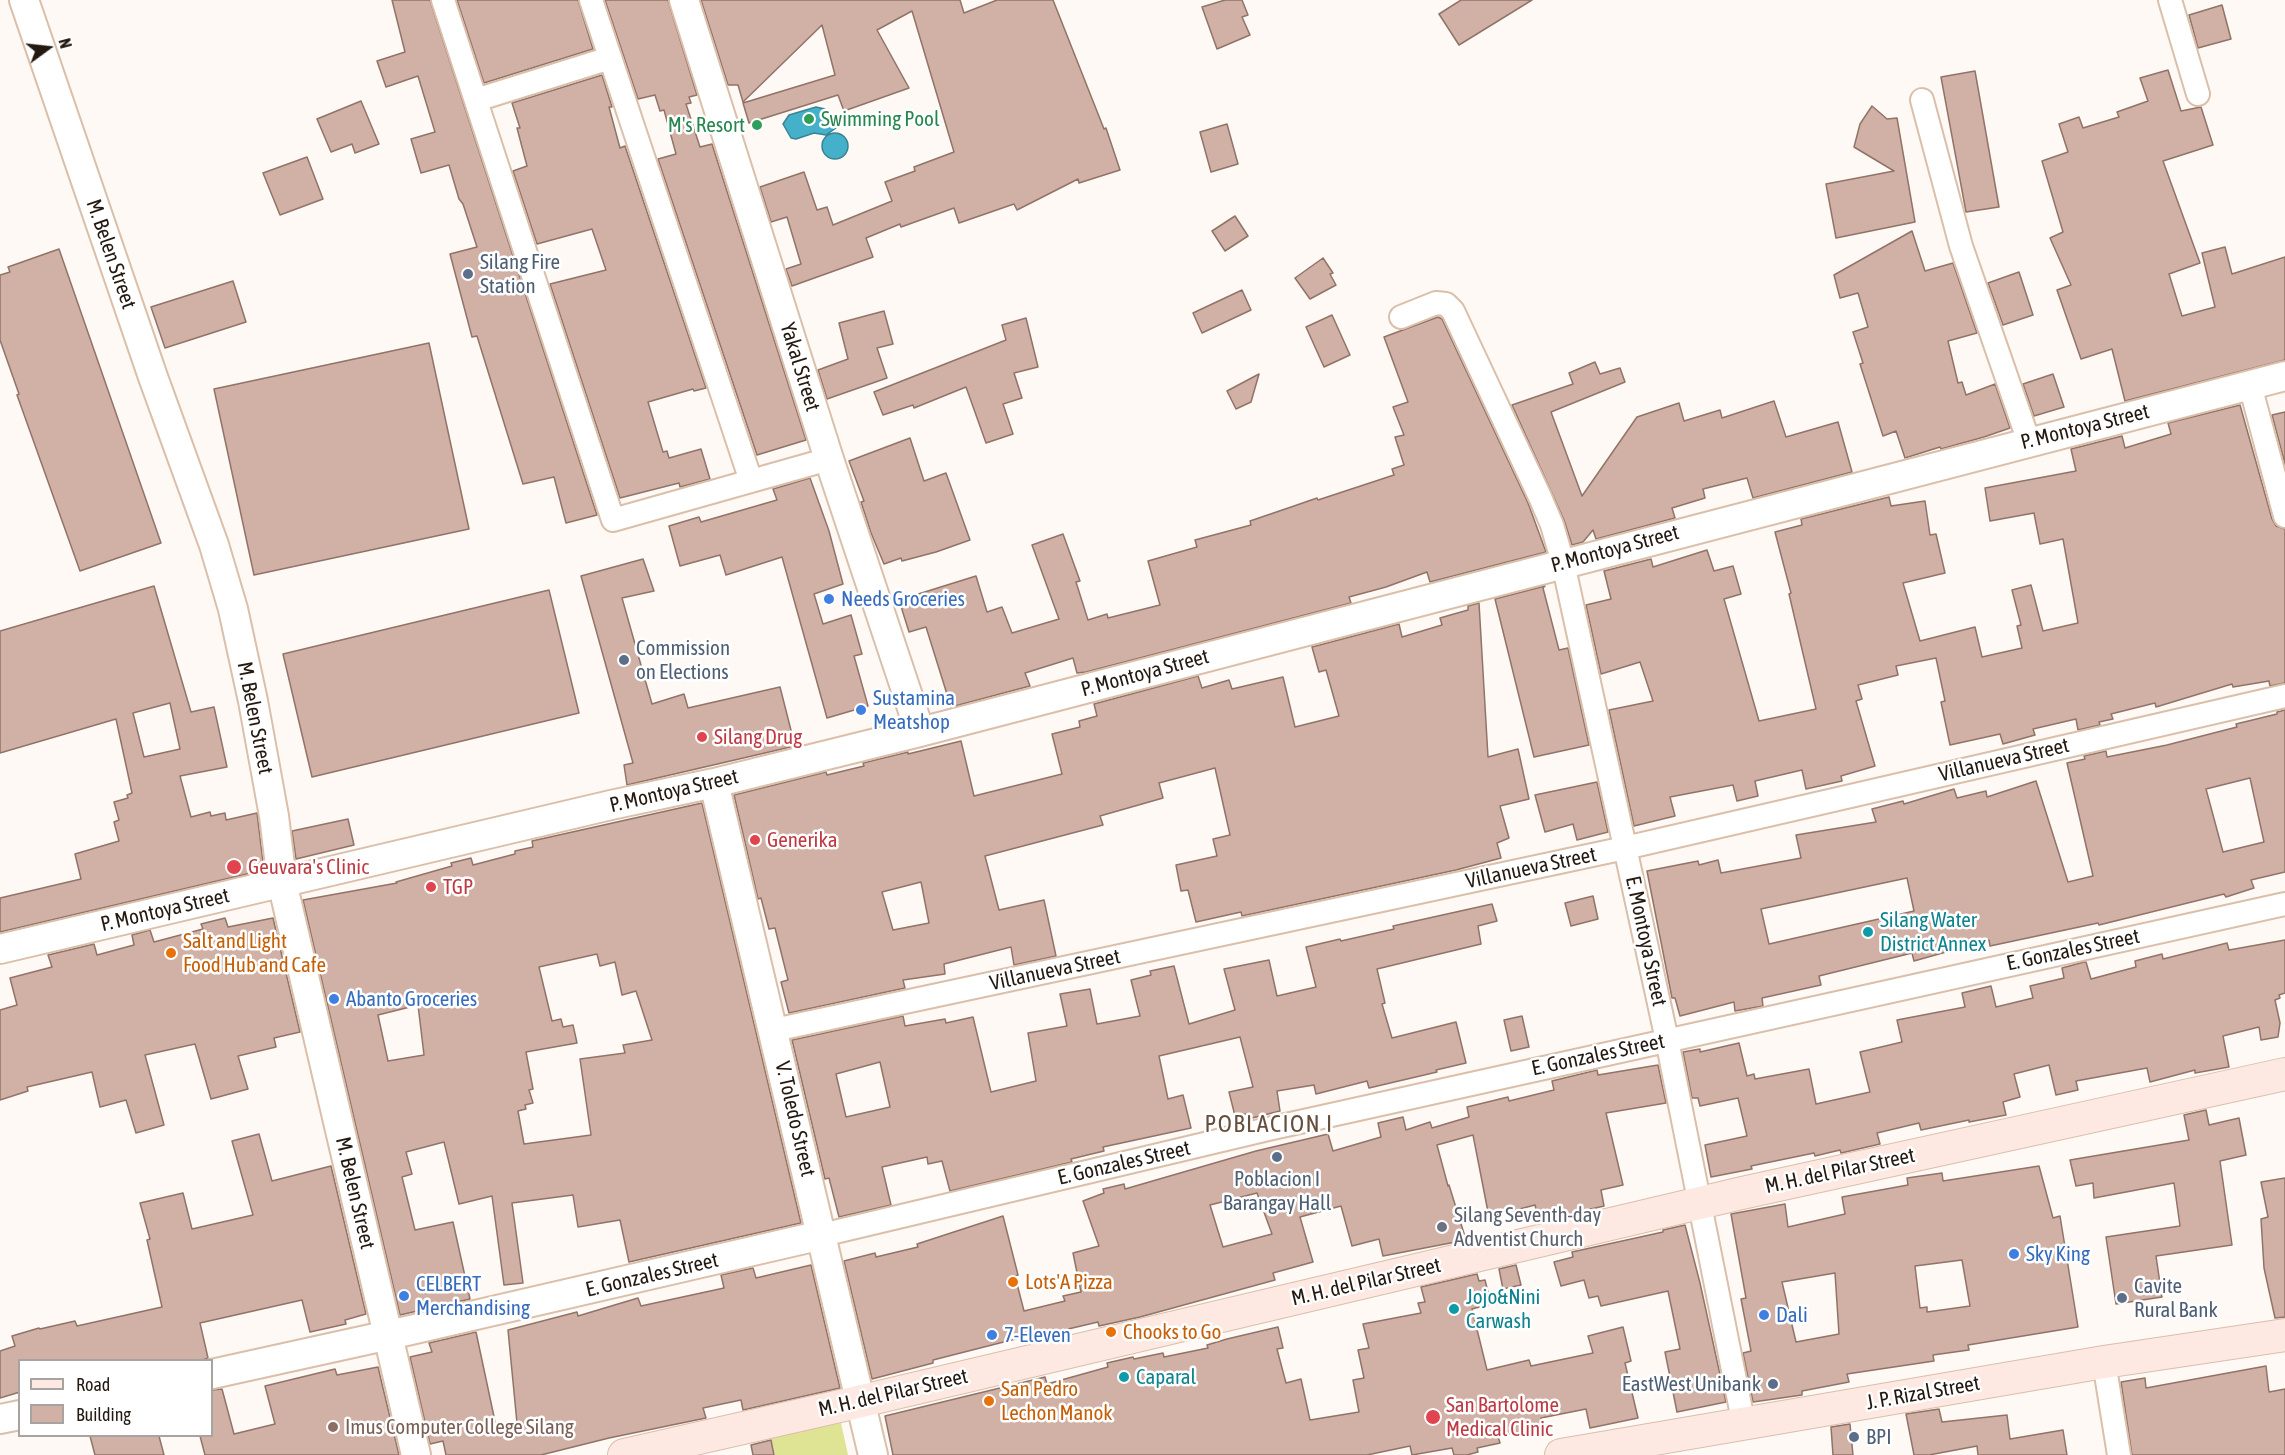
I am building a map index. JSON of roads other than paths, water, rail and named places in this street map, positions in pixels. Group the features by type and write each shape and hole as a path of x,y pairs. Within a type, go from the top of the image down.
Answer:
{"main road":[{"name":"M. H. del Pilar Street","path":"624,1455 1701,1203 2285,1074"},
{"name":"J. P. Rizal Street","path":"1561,1455 2104,1362 2285,1335"}],"street":[{"name":"M. Belen Street","path":"24,0 153,377 214,545 233,609 274,816 282,882 416,1455"},
{"path":"443,0 613,520 829,459"},
{"path":"591,0 751,481"},
{"name":"Yakal Street","path":"684,0 829,459 920,732"},
{"path":"2170,0 2198,94"},
{"path":"476,100 610,58"},
{"path":"1922,100 1961,246 2029,442"},
{"name":"E. Montoya Street","path":"1401,317 1436,303 1446,304 1453,311 1552,525 1563,563 1667,1040 1744,1425"},
{"name":"P. Montoya Street","path":"0,949 714,783 920,732 2285,376"},
{"path":"2250,385 2285,516"},
{"name":"Villanueva Street","path":"774,1030 1625,848 2285,696"},
{"name":"V. Toledo Street","path":"714,783 873,1455"},
{"name":"E. Gonzales Street","path":"213,1374 822,1235 1279,1126 2285,904"},
{"path":"2104,1362 2119,1455"},
{"path":"0,1419 18,1415"}],"water":[{"name":"Swimming Pool","path":"816,107 825,109 836,128 826,135 814,133 796,139 791,138 783,124 789,115"},
{"name":"Swimming Pool","path":"835,133 844,137 848,146 844,155 835,159 826,155 822,146 826,137"}],"place":[{"name":"Swimming Pool","path":"809,119"},
{"name":"M's Resort","path":"757,125"},
{"name":"Silang Fire Station","path":"468,274"},
{"name":"Needs Groceries","path":"829,599"},
{"name":"Commission on Elections","path":"624,660"},
{"name":"Sustamina Meatshop","path":"861,710"},
{"name":"Silang Drug","path":"702,737"},
{"name":"Generika","path":"755,840"},
{"name":"Geuvara's Clinic","path":"234,867"},
{"name":"TGP","path":"431,887"},
{"name":"Silang Water District Annex","path":"1868,932"},
{"name":"Salt and Light Food Hub and Cafe","path":"171,953"},
{"name":"Abanto Groceries","path":"334,999"},
{"name":"Poblacion I Barangay Hall","path":"1277,1157"},
{"name":"Silang Seventh-day Adventist Church","path":"1442,1227"},
{"name":"Sky King","path":"2014,1254"},
{"name":"Lots'A Pizza","path":"1013,1282"},
{"name":"CELBERT Merchandising","path":"404,1296"},
{"name":"Cavite Rural Bank","path":"2122,1298"},
{"name":"Jojo&Nini Carwash","path":"1454,1309"},
{"name":"Dali","path":"1764,1315"},
{"name":"Chooks to Go","path":"1111,1332"},
{"name":"7-Eleven","path":"992,1335"},
{"name":"Caparal","path":"1124,1377"},
{"name":"EastWest Unibank","path":"1773,1384"},
{"name":"San Pedro Lechon Manok","path":"989,1401"},
{"name":"San Bartolome Medical Clinic","path":"1433,1417"},
{"name":"Imus Computer College Silang","path":"333,1427"},
{"name":"BPI","path":"1854,1437"}],"district":[{"name":"POBLACION I","path":"1269,1124"}]}
